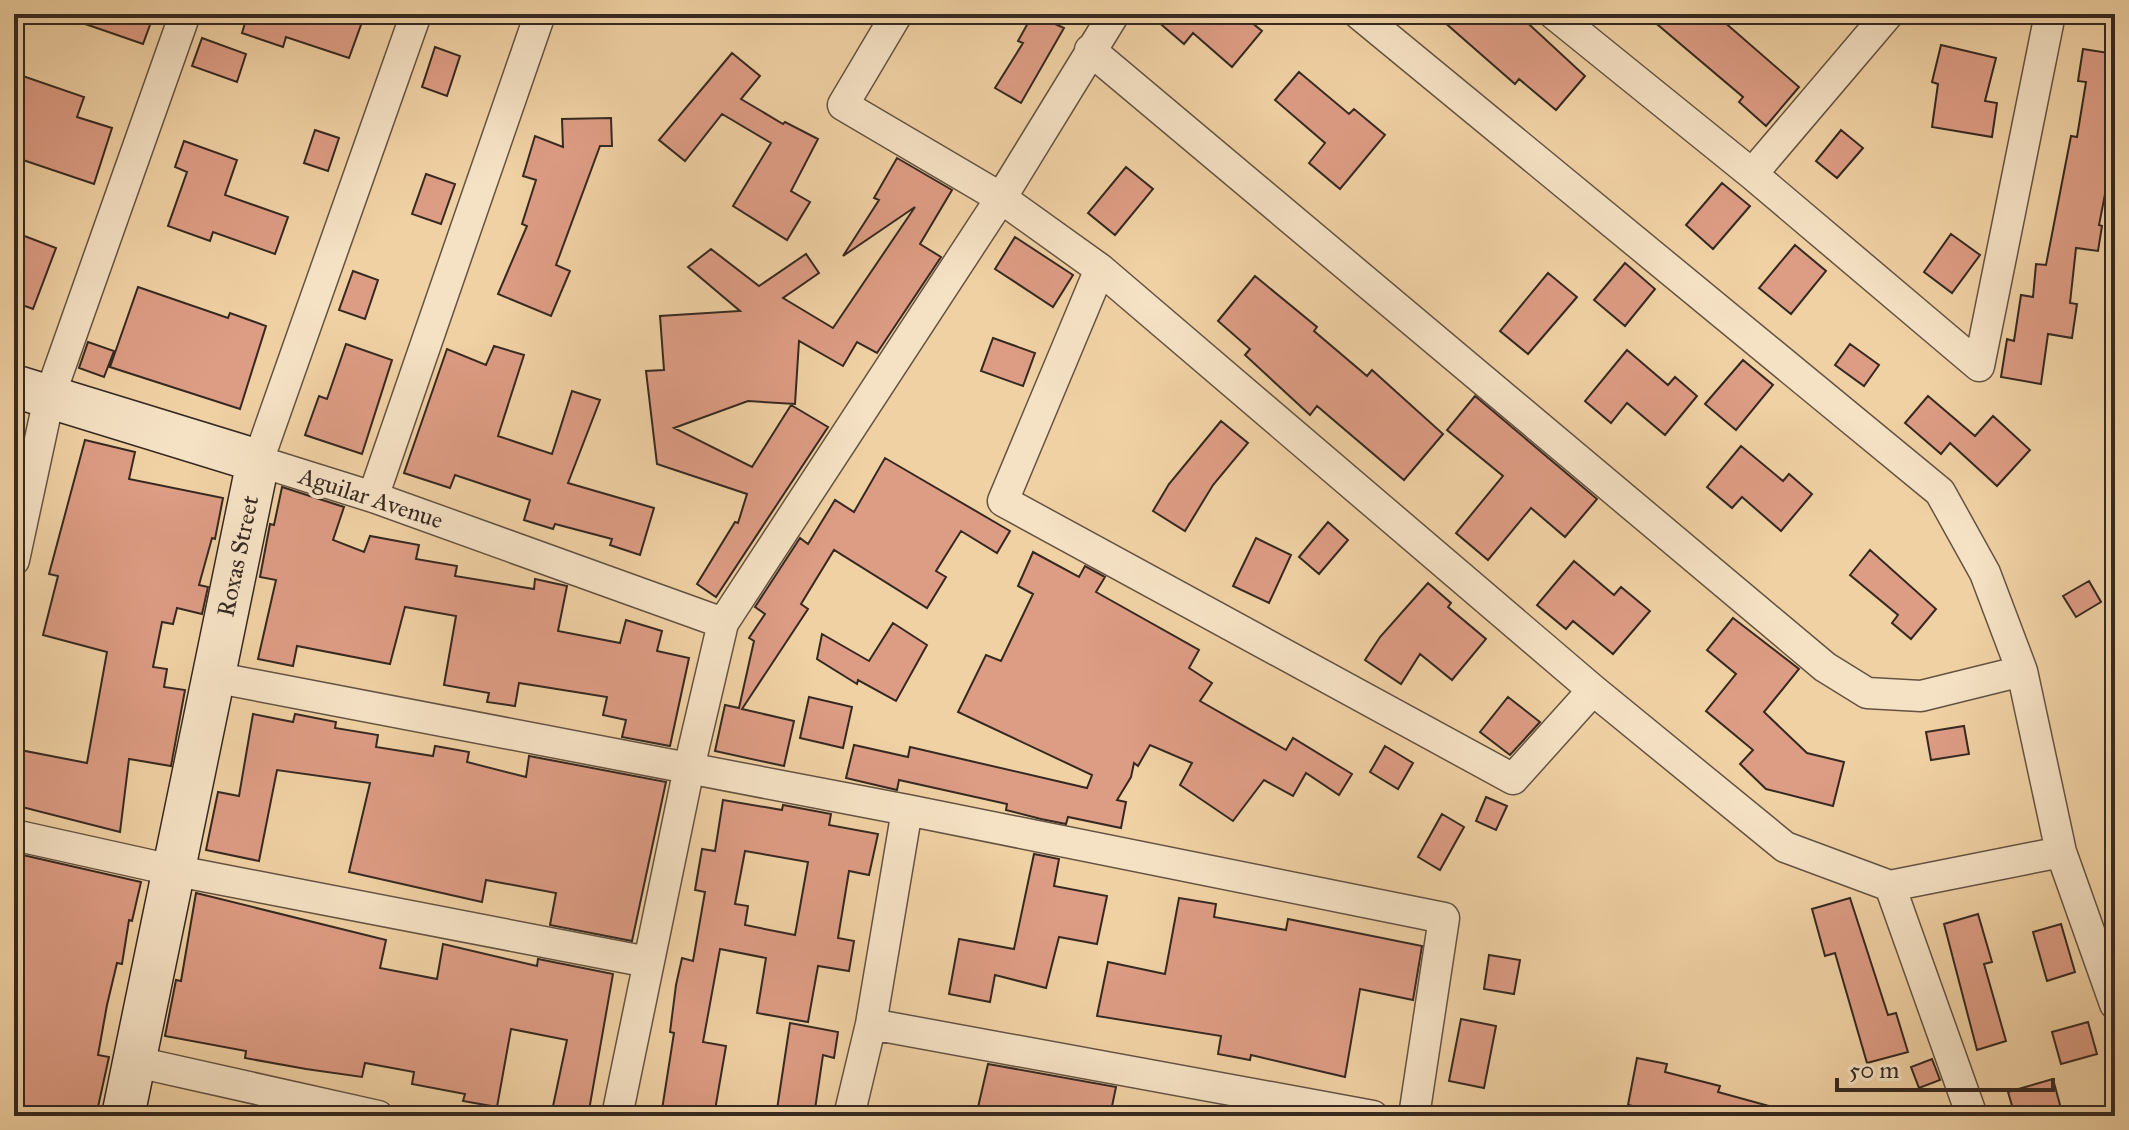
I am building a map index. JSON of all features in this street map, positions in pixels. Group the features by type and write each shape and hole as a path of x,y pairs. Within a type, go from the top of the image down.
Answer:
{"street":[{"path":"14,560 32,392 185,14"},
{"name":"Roxas Street","path":"123,1116 258,461 416,14"},
{"path":"373,497 540,14"},
{"path":"897,14 843,105 1001,198 1100,269 1593,690 1785,847 1890,886 2061,852"},
{"path":"617,1116 689,768 723,623 1001,198 1114,14"},
{"path":"1359,14 1940,492 1985,573 2022,671 2061,852 2115,1004"},
{"path":"1554,14 1752,174 1979,366 2050,14"},
{"path":"1752,174 1888,14"},
{"path":"1090,50 1825,667 1867,693 1921,696 2022,671"},
{"path":"1100,269 1003,501 1513,779 1593,690"},
{"name":"Aguilar Avenue","path":"32,392 373,497 723,623"},
{"path":"213,677 907,810 1444,918 1414,1116"},
{"path":"849,1116 871,1024 907,810"},
{"path":"14,835 172,870 648,962"},
{"path":"1890,886 1972,1116"},
{"path":"871,1024 1373,1116"},
{"path":"132,1061 378,1116"}],"building":[{"path":"69,14 154,14 143,44 68,18"},
{"path":"232,14 340,14 362,22 349,58 286,37 283,47 242,33 245,23 231,18"},
{"path":"1033,14 1064,28 1021,103 995,88 1023,43 1018,41"},
{"path":"1149,14 1241,14 1262,31 1232,67 1193,33 1184,44"},
{"path":"1435,14 1518,14 1585,76 1556,110 1519,79 1515,84"},
{"path":"1645,14 1715,14 1799,87 1766,126 1739,102 1743,97"},
{"path":"202,38 246,54 237,82 192,66"},
{"path":"1941,45 1996,58 1985,101 1997,103 1992,137 1932,127 1938,84 1932,82"},
{"path":"435,47 460,56 447,96 422,87"},
{"path":"2083,49 2115,54 2115,143 2099,225 2102,226 2098,251 2076,248 2070,303 2077,304 2072,338 2048,334 2041,384 2001,377 2007,339 2014,341 2021,295 2033,297 2036,264 2046,265 2071,136 2077,137 2086,82 2078,81"},
{"path":"732,53 760,76 741,99 783,124 785,122 818,139 791,191 810,202 787,240 733,206 771,143 722,114 685,161 659,140"},
{"path":"1299,72 1349,114 1354,109 1385,135 1340,189 1309,163 1325,143 1275,100"},
{"path":"14,73 84,97 77,117 112,128 94,184 14,157 14,130 20,111 14,109"},
{"path":"611,118 612,146 600,146 556,265 570,271 551,316 498,294 527,226 522,224 536,180 523,176 535,136 563,147 562,119"},
{"path":"315,130 339,138 328,171 304,163"},
{"path":"1841,130 1863,148 1837,178 1816,161"},
{"path":"184,141 237,160 225,195 288,217 275,254 213,232 210,241 168,226 187,172 175,167"},
{"path":"897,158 952,190 920,244 941,257 877,353 857,342 843,366 799,341 795,404 748,401 674,428 752,467 791,405 828,427 716,597 697,584 735,522 738,523 747,494 657,464 646,371 664,370 660,316 740,311 688,267 711,249 759,286 806,254 819,273 783,298 833,328 915,207 843,256 879,200 874,198"},
{"path":"1126,167 1153,189 1115,235 1088,213"},
{"path":"426,174 455,184 441,224 412,214"},
{"path":"1722,183 1750,206 1713,249 1686,225"},
{"path":"14,232 56,248 33,309 14,302"},
{"path":"1951,234 1980,255 1952,293 1924,272"},
{"path":"1015,237 1073,275 1053,307 995,269"},
{"path":"1795,245 1826,271 1791,314 1759,288"},
{"path":"1625,263 1655,289 1625,326 1594,300"},
{"path":"353,271 378,280 365,319 339,310"},
{"path":"1548,273 1577,297 1528,354 1500,331"},
{"path":"1255,276 1317,327 1314,331 1367,376 1372,370 1443,434 1404,480 1317,406 1310,415 1245,355 1250,349 1218,321"},
{"path":"138,287 228,318 230,313 266,326 240,409 110,367"},
{"path":"993,338 1035,353 1023,386 981,371"},
{"path":"88,342 114,351 104,377 79,368"},
{"path":"346,344 392,360 362,454 305,435 319,396 327,399"},
{"path":"1850,344 1879,365 1864,386 1835,365"},
{"path":"494,346 524,355 498,436 552,454 572,391 600,400 568,483 654,508 640,555 610,545 612,539 555,524 553,529 524,520 530,500 455,475 450,488 404,473 447,349 486,365"},
{"path":"1627,350 1668,385 1675,377 1697,396 1665,435 1627,403 1611,423 1585,401"},
{"path":"1743,360 1773,385 1736,430 1705,404"},
{"path":"1475,396 1597,499 1565,537 1531,508 1488,560 1456,533 1503,476 1447,430"},
{"path":"1928,396 1975,436 1993,416 2030,450 1997,486 1950,443 1941,454 1905,423"},
{"path":"1221,421 1248,443 1213,485 1185,531 1153,511 1169,484"},
{"path":"85,440 135,452 129,479 223,498 215,539 212,538 199,585 208,587 202,614 177,608 173,624 162,622 153,667 167,669 164,687 185,690 171,766 129,759 120,832 14,805 14,777 20,750 87,763 107,652 43,635 58,576 49,574"},
{"path":"1741,446 1783,481 1789,474 1812,494 1781,531 1742,497 1732,508 1707,487"},
{"path":"885,458 1010,531 997,553 961,531 936,571 946,577 927,608 834,550 801,604 808,609 742,709 794,721 784,766 715,751 725,705 739,708 754,641 749,638 765,614 755,607 800,538 808,544 835,500 854,512"},
{"path":"282,487 344,507 333,540 364,552 370,536 419,545 416,559 457,566 455,576 534,589 535,579 567,586 558,631 620,643 626,620 662,631 657,651 689,658 670,746 622,737 626,720 603,715 607,697 519,683 515,706 487,702 489,693 444,685 456,616 405,607 390,664 297,646 293,666 258,659 276,580 260,577 270,524 274,525"},
{"path":"1328,522 1348,540 1319,574 1299,557"},
{"path":"1256,538 1291,555 1269,603 1233,586"},
{"path":"1870,550 1936,609 1911,639 1892,623 1898,615 1850,575"},
{"path":"1033,552 1079,577 1085,566 1105,577 1096,592 1199,650 1189,668 1212,683 1200,701 1286,750 1293,738 1352,774 1339,795 1306,773 1293,796 1264,780 1233,821 1180,785 1192,763 1150,745 1138,766 1134,763 1131,777 1117,800 1126,802 1121,828 1068,817 1066,824 1041,819 1006,810 1007,804 899,780 897,790 846,778 854,745 908,757 910,747 1087,788 1092,775 958,712 986,655 1001,661 1033,594 1018,586"},
{"path":"1574,561 1614,595 1621,587 1650,611 1613,654 1573,621 1566,629 1537,605"},
{"path":"2089,581 2101,602 2076,617 2063,596"},
{"path":"1428,583 1451,603 1448,607 1486,639 1452,680 1420,654 1401,684 1365,660 1380,637"},
{"path":"1733,618 1799,669 1764,712 1807,753 1844,762 1833,806 1766,789 1740,764 1753,750 1706,711 1736,674 1707,650"},
{"path":"893,623 927,645 896,701 858,680 857,684 817,659 822,634 869,661"},
{"path":"809,697 852,707 843,748 800,738"},
{"path":"1508,697 1540,722 1510,755 1480,732"},
{"path":"253,714 293,722 295,714 336,722 335,728 378,735 376,747 433,756 435,746 469,752 467,762 526,777 529,756 666,782 632,941 550,925 556,893 486,880 482,902 349,872 370,783 277,770 259,861 206,850 218,792 239,796"},
{"path":"1964,726 1969,754 1931,760 1926,732"},
{"path":"1385,746 1413,763 1398,789 1370,772"},
{"path":"1486,797 1507,806 1496,830 1476,821"},
{"path":"723,800 782,810 783,805 831,814 829,825 878,834 869,875 849,871 838,938 854,941 849,971 818,966 808,1022 757,1013 766,958 720,949 703,1042 726,1046 714,1116 661,1116 674,1033 670,1032 676,985 682,958 693,961 705,892 695,890 702,849 715,851","holes":["745,851 808,862 795,935 745,925 748,906 735,904"]},
{"path":"1442,814 1464,827 1440,870 1418,857"},
{"path":"14,853 141,882 132,921 129,920 122,964 117,963 107,1005 98,1055 109,1057 96,1116 14,1116"},
{"path":"1034,854 1059,859 1054,886 1107,896 1097,944 1059,937 1046,988 995,975 990,1002 949,994 959,939 1014,949"},
{"path":"196,893 386,940 380,968 437,979 443,944 537,966 538,959 613,974 588,1116 552,1111 567,1040 511,1029 497,1107 463,1101 465,1094 412,1084 414,1072 365,1063 362,1077 306,1069 245,1058 246,1051 165,1036 176,980 181,981"},
{"path":"1179,898 1216,904 1214,917 1286,930 1288,919 1422,946 1413,1000 1360,989 1345,1077 1251,1055 1250,1060 1218,1054 1221,1036 1097,1016 1108,962 1165,974"},
{"path":"1850,898 1888,1015 1896,1013 1908,1052 1867,1063 1835,953 1825,956 1812,909"},
{"path":"1978,914 1992,962 1984,964 2006,1041 1977,1050 1944,924"},
{"path":"2061,924 2075,972 2047,981 2033,932"},
{"path":"1489,955 1520,960 1514,994 1484,989"},
{"path":"1461,1019 1496,1026 1484,1088 1449,1081"},
{"path":"2088,1022 2097,1054 2061,1064 2052,1032"},
{"path":"790,1023 838,1032 834,1058 823,1055 814,1116 776,1116"},
{"path":"1637,1058 1667,1064 1665,1072 1720,1086 1718,1092 1780,1109 1779,1116 1680,1116 1628,1105"},
{"path":"1932,1059 1940,1080 1919,1088 1911,1067"},
{"path":"988,1064 1116,1087 1110,1116 976,1116"},
{"path":"2053,1079 2063,1116 2015,1116 2008,1092"}]}
